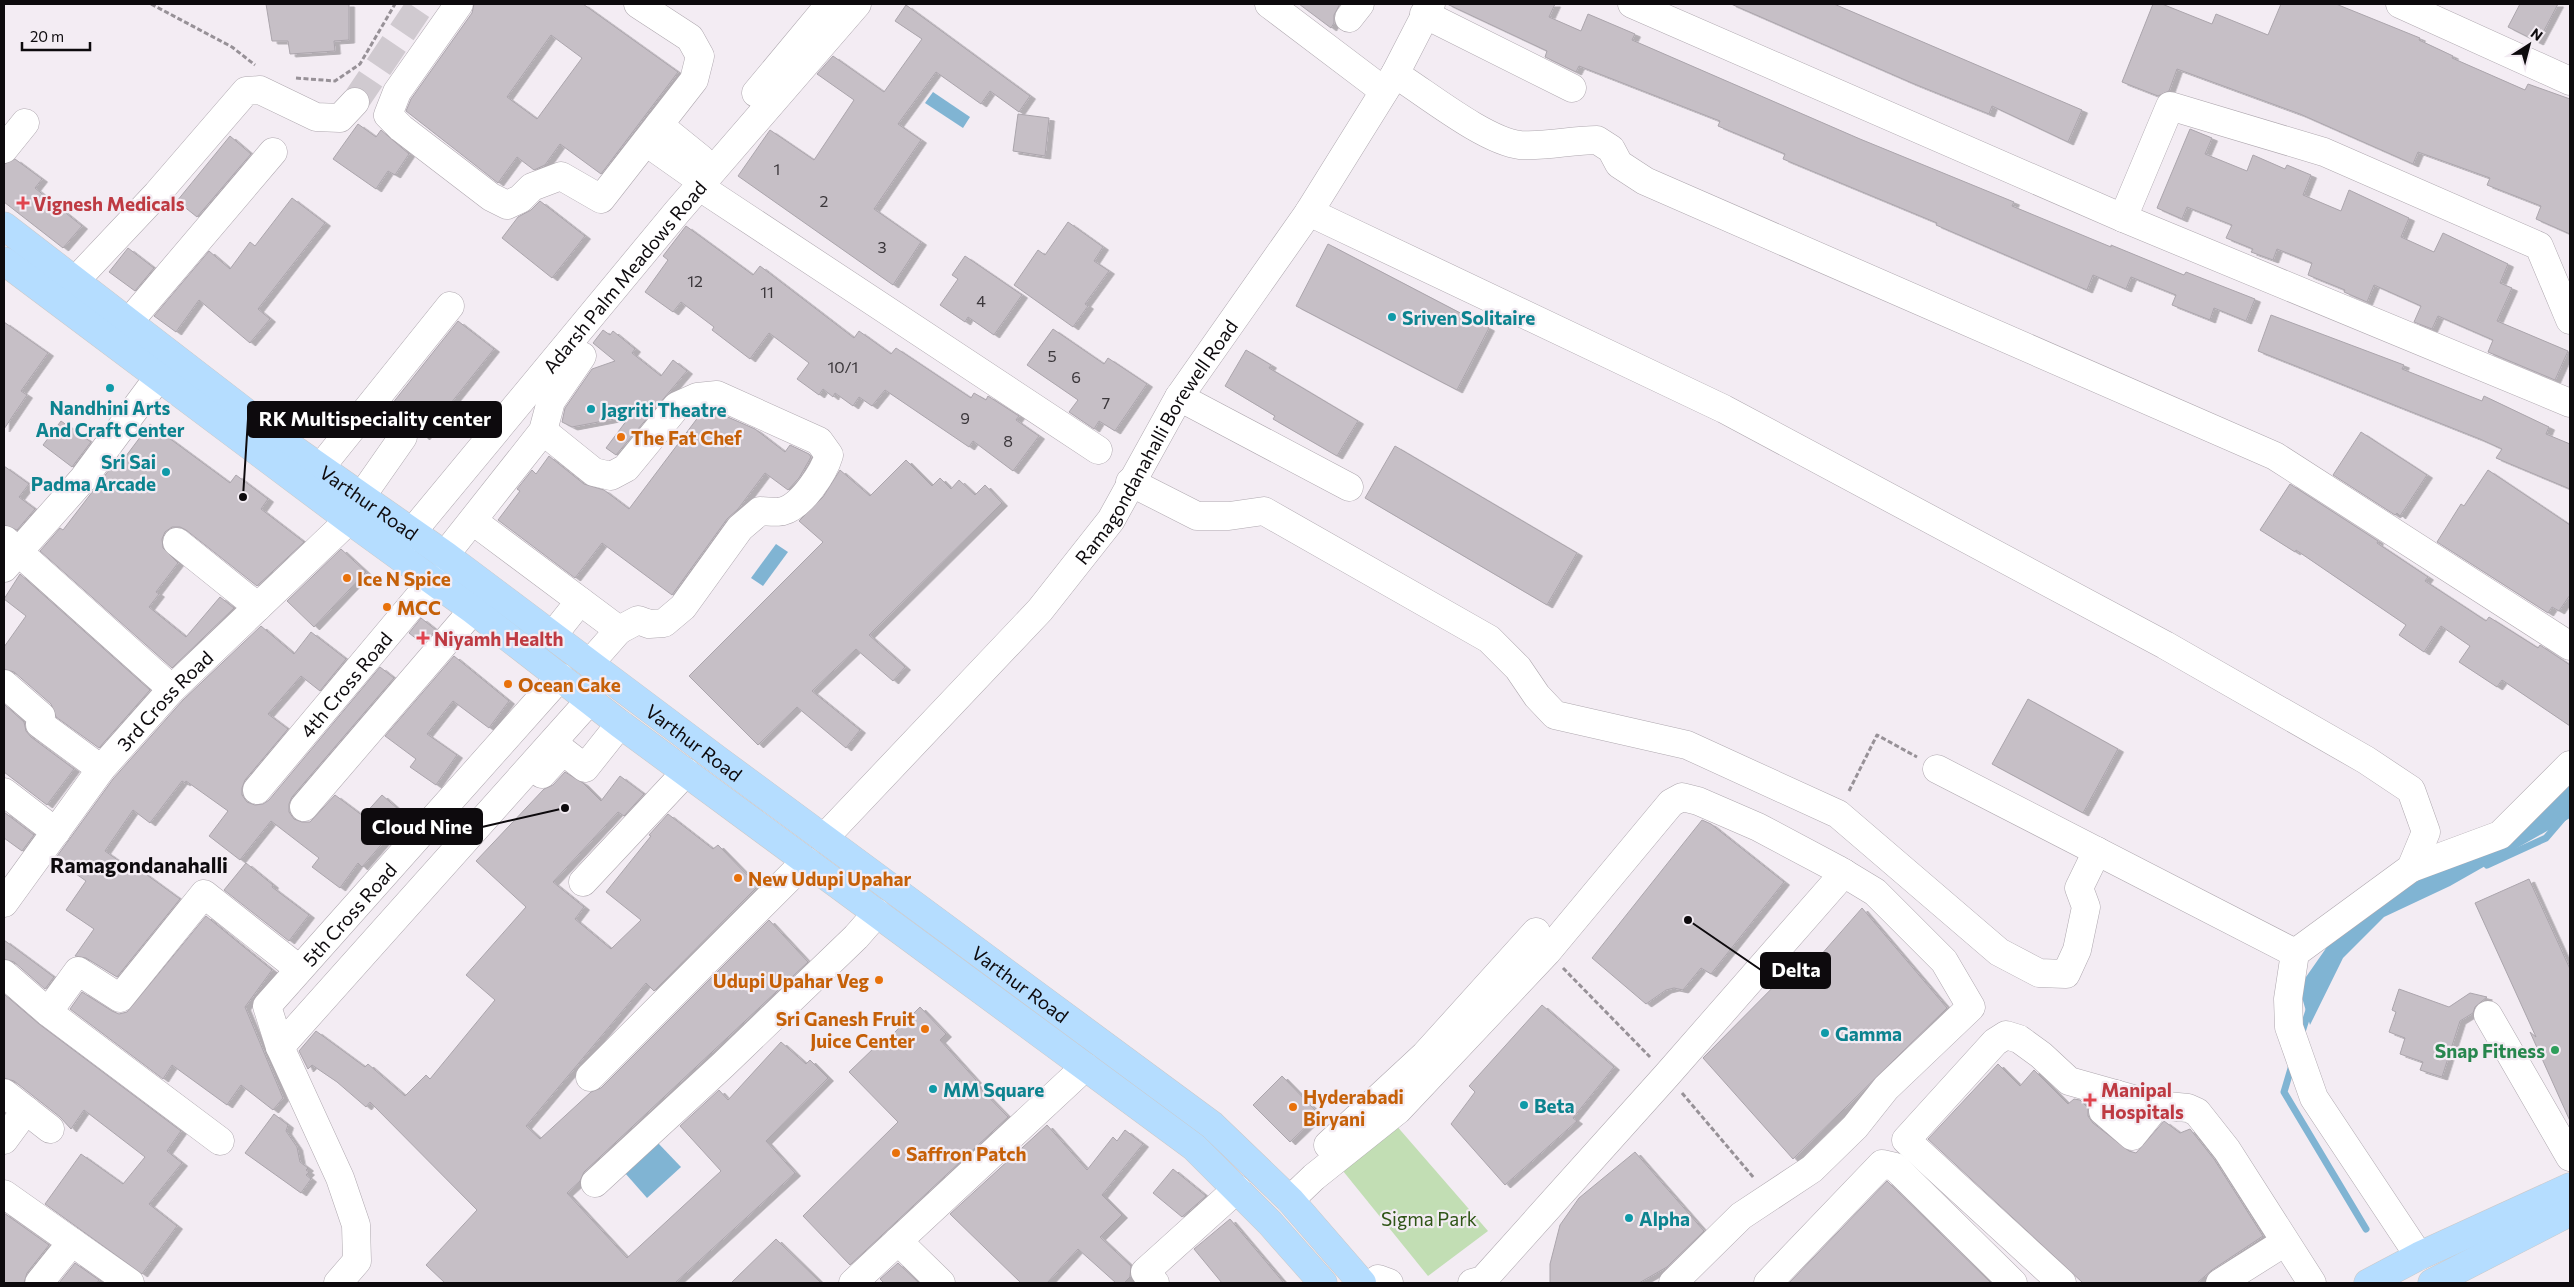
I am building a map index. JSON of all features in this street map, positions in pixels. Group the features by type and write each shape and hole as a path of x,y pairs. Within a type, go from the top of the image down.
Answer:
{"main road":[{"name":"Varthur Road","path":"4,226 128,324 166,367"},
{"name":"Varthur Road","path":"4,261 166,367 285,457 360,501 445,555 1212,1125 1376,1282"},
{"name":"Varthur Road","path":"285,457 320,468 360,501 391,551 474,610 591,699 620,724 1194,1147 1236,1189 1323,1283"},
{"path":"2368,1283 2419,1256 2570,1187"},
{"path":"2434,1283 2570,1212"}],"street":[{"path":"459,4 397,92 388,115 401,128 491,197 507,205 520,199 532,187 561,176 601,199 694,80 700,56 690,38 638,4"},
{"name":"Adarsh Palm Meadows Road","path":"391,551 697,173 830,4"},
{"name":"Adarsh Palm Meadows Road","path":"697,173 857,4"},
{"path":"1269,4 1390,82 1492,138 1520,144 1550,145 1596,140 1610,149 1619,164 1645,181 2274,456 2568,640"},
{"path":"1632,4 2123,218 2570,403"},
{"path":"2400,4 2570,80"},
{"path":"1428,9 1572,88"},
{"name":"Ramagondanahalli Borewell Road","path":"824,838 1040,610 1111,520 1130,482 1179,397 1309,212 1390,82 1428,9"},
{"path":"75,281 157,194 238,97 246,91 260,90 316,117 340,118 355,102"},
{"path":"2123,218 2170,106 2324,152 2539,246 2570,320"},
{"path":"4,149 24,123"},
{"path":"652,134 697,173 1098,450"},
{"path":"128,324 273,152"},
{"path":"1309,212 1724,409 2165,645 2366,760 2411,790 2426,832 2411,868"},
{"path":"320,468 450,306"},
{"path":"445,555 542,430 551,401 582,356"},
{"path":"166,367 83,479 9,553 172,689"},
{"path":"542,430 594,472 611,476 626,468 677,406 697,397 717,394 819,441 829,455 825,470 802,498 784,511 760,511 740,528 683,607 664,623 649,624 638,620 619,630 590,663"},
{"path":"1179,397 1349,486"},
{"name":"3rd Cross Road","path":"9,889 56,832 101,769 172,689 258,607 360,501 403,437"},
{"path":"1130,482 1197,516 1264,511 1489,640 1518,668 1537,696 1555,715 1687,745 1838,814 1999,952 2039,974 2066,974 2077,950 2086,907 2079,888 2096,851"},
{"path":"472,521 619,630"},
{"path":"177,542 258,607"},
{"name":"4th Cross Road","path":"257,790 433,580"},
{"path":"552,634 580,601"},
{"path":"304,808 474,610"},
{"name":"5th Cross Road","path":"338,1283 357,1261 356,1224 340,1178 280,1047 267,1006 560,677"},
{"path":"4,684 41,716 40,724 101,769"},
{"name":"5th Cross Road","path":"280,1047 591,699"},
{"path":"459,847 470,855 563,751 585,768 620,724"},
{"path":"2419,1256 2314,1098 2289,1027 2288,999 2295,953 2411,868 2500,835 2570,765"},
{"path":"1937,769 2295,953"},
{"path":"583,882 686,772"},
{"path":"4,792 56,832"},
{"path":"1285,1195 1314,1177 1398,1110 1547,952 1671,803 1682,797 1698,801 1758,828 1844,873 1875,892 1944,961 1971,1007 1886,1088 1855,1127 1812,1169 1741,1216 1673,1283"},
{"path":"590,1077 806,861"},
{"path":"1472,1283 1482,1280 1496,1265 1667,1075 1844,873"},
{"path":"48,1012 78,971 120,998 204,894 299,969"},
{"path":"595,1184 723,1065 856,937 877,913"},
{"path":"1285,1195 1425,1055 1536,932"},
{"path":"4,974 48,1012 220,1141"},
{"path":"2488,1015 2570,1157"},
{"path":"2062,1283 1906,1140 1955,1093 1995,1042 2006,1035 2020,1039 2041,1054 2069,1081 2157,1105 2188,1108 2197,1112 2227,1150 2312,1283"},
{"path":"853,1283 1085,1067"},
{"path":"4,1092 50,1129"},
{"path":"2116,1094 2103,1111 2132,1136 2157,1105"},
{"path":"4,1140 26,1110"},
{"path":"1768,1283 1882,1164 1895,1167 2014,1283"},
{"path":"1155,1283 1145,1272 1236,1189"},
{"path":"4,1194 72,1242 115,1279"},
{"path":"898,1241 941,1283"},
{"path":"39,1283 72,1242"},
{"path":"2220,1283 2285,1242"}],"path":[{"path":"151,4 232,47 257,67"},
{"path":"293,78 335,81 360,64 395,4"},
{"path":"1838,814 1877,735 1937,769"}],"green space":[{"name":"Sigma Park","path":"1395,1124 1488,1231 1428,1276 1343,1171"}],"water":[{"path":"933,92 970,117 963,128 925,103"},
{"path":"776,544 788,552 763,586 751,578"},
{"path":"2570,784 2570,818 2450,886 2384,917 2343,958 2310,1025 2299,987 2336,934 2379,898"},
{"path":"658,1143 681,1167 647,1198 625,1173"}],"building":[{"path":"266,4 349,4 349,40 334,41 335,51 290,54 288,41 272,41"},
{"path":"474,4 583,4 678,72 601,174 560,144 545,165 534,170 517,157 498,183 406,111 411,99 472,13","holes":["551,35 582,58 537,119 507,97"]},
{"path":"1299,4 1340,4 1334,15 1334,23 1331,28"},
{"path":"1447,4 1555,4 1549,17 1581,31 1588,14 1635,34 1632,40 1860,139 2014,202 2012,206 2184,275 2186,272 2255,299 2246,321 2214,308 2210,320 2172,305 2176,295 2131,277 2126,289 2093,275 2087,290 1936,225 1937,223 1783,159 1785,154 1718,126 1720,121 1579,66 1576,72 1545,57 1547,51"},
{"path":"1731,4 1834,4 2082,110 2068,142 1992,106 1989,114 1912,83"},
{"path":"2153,4 2162,4 2212,24 2216,14 2268,35 2281,4 2336,4 2420,38 2419,40 2453,56 2452,58 2525,90 2528,84 2570,99 2570,234 2536,219 2541,206 2487,185 2490,178 2418,152 2413,164 2300,114 2177,69 2169,91 2158,96 2122,82"},
{"path":"2520,4 2558,4 2538,42 2508,27"},
{"path":"906,5 1030,96 1019,112 990,91 981,104 936,72 898,124 921,140 874,209 921,242 893,285 738,176 770,130 814,160 854,100 817,74 833,56 884,92 922,39 895,21"},
{"path":"1018,114 1049,118 1045,156 1013,151"},
{"path":"358,124 376,137 381,130 409,154 395,175 388,171 376,189 333,159"},
{"path":"2190,129 2212,138 2205,154 2247,171 2253,155 2285,169 2287,165 2311,175 2303,195 2341,211 2349,190 2409,218 2401,237 2434,252 2443,233 2508,264 2500,283 2512,288 2497,321 2568,351 2555,380 2488,352 2493,340 2438,316 2432,329 2414,322 2421,306 2374,285 2367,302 2344,292 2345,290 2308,275 2312,263 2277,249 2273,260 2251,252 2253,249 2226,238 2232,225 2187,207 2182,219 2157,208"},
{"path":"230,136 251,154 197,217 177,201"},
{"path":"15,159 42,179 35,188 82,226 63,248 4,202 4,164"},
{"path":"292,198 325,223 258,309 270,319 250,343 199,300 176,332 154,316 209,251 230,269 250,242 255,246"},
{"path":"540,201 585,236 552,278 502,238 518,217 531,210"},
{"path":"1068,222 1103,247 1094,261 1109,271 1085,304 1088,306 1073,327 1014,285 1038,250 1045,255"},
{"path":"686,226 753,275 760,266 854,338 859,331 891,354 896,348 971,398 974,393 986,400 988,396 1019,416 1016,420 1039,436 1013,471 973,441 969,447 885,390 872,406 859,397 853,406 835,393 833,397 823,389 819,395 797,379 809,363 769,333 750,359 712,330 714,327 681,302 673,312 645,292 668,260 663,256"},
{"name":"Sriven Solitaire","path":"1328,244 1489,328 1457,390 1296,306"},
{"path":"128,248 154,268 135,291 109,272"},
{"path":"965,256 1022,295 994,335 968,317 965,322 940,305 958,279 952,275"},
{"path":"2271,315 2404,365 2402,369 2482,401 2484,396 2549,427 2546,434 2570,444 2570,489 2496,458 2502,449 2480,439 2258,351"},
{"path":"458,321 494,349 424,437 412,425 388,409"},
{"path":"4,322 48,353 21,391 27,395 4,429"},
{"path":"1053,329 1104,364 1108,358 1147,384 1115,431 1099,421 1094,429 1069,412 1078,400 1027,365"},
{"path":"603,330 610,335 613,331 635,349 632,353 661,376 673,360 687,371 616,455 606,448 630,416 572,427 562,422 565,408 592,369 615,361 593,343"},
{"path":"1246,350 1271,365 1269,368 1358,421 1337,456 1273,419 1275,416 1225,386"},
{"path":"714,411 755,429 785,452 790,445 809,454 811,457 799,478 788,490 765,473 738,509 727,519 672,595 602,543 575,578 498,520 520,491 517,489 532,470 536,474 549,456 584,484 604,490 629,509 702,412"},
{"path":"61,421 91,442 72,467 43,445"},
{"path":"150,424 230,483 236,475 268,499 261,509 304,542 257,586 186,530 180,527 172,527 165,532 162,539 163,548 178,563 156,592 159,594 149,607 186,637 220,597 234,608 172,668 40,551 60,528 63,530 116,461 120,464"},
{"path":"2361,432 2427,475 2400,516 2397,513 2395,515 2333,475"},
{"path":"1395,446 1577,553 1547,605 1365,498"},
{"path":"906,460 932,486 940,478 951,489 959,480 975,495 985,485 1002,503 869,635 905,667 893,681 856,649 812,691 860,730 846,748 797,707 758,745 689,676 823,542 799,521 823,497 840,470 870,496"},
{"path":"4,466 29,484 19,497 35,509 17,530 4,525"},
{"path":"2488,470 2570,525 2570,595 2559,611 2552,607 2548,613 2437,542 2461,504 2464,506"},
{"path":"2290,484 2378,541 2377,543 2428,577 2425,581 2486,621 2489,617 2538,648 2540,645 2570,665 2570,726 2502,680 2497,687 2459,662 2470,646 2441,626 2424,652 2399,635 2406,625 2296,550 2295,552 2260,530"},
{"path":"341,549 366,572 314,627 287,601"},
{"path":"20,574 150,690 99,748 56,717 51,704 14,672 4,669 4,647 26,616 4,599"},
{"path":"421,618 436,630 423,644 409,633"},
{"path":"261,626 294,654 311,632 346,659 320,691 301,676 268,714 288,729 245,780 242,795 247,802 255,805 263,804 269,800 380,667 394,678 292,797 289,804 289,812 294,819 310,822 335,795 363,816 382,795 406,816 362,867 358,863 340,888 312,867 319,858 271,821 240,860 209,836 228,811 186,781 185,783 182,781 150,823 133,810 105,851 133,871 136,867 180,899 117,977 86,958 75,956 94,929 66,910 86,881 55,859 113,779 183,700"},
{"path":"454,656 509,701 489,728 453,701 427,734 457,755 436,785 410,767 416,759 385,736"},
{"path":"2028,699 2118,749 2083,813 1992,764"},
{"path":"4,704 24,722 26,731 31,737 74,769 47,805 4,772"},
{"path":"565,772 583,783 601,801 620,776 644,794 624,816 618,812 553,882 584,907 575,919 611,949 641,920 606,892 651,836 649,835 668,814 713,849 718,845 758,886 654,991 646,983 526,1126 540,1139 591,1092 601,1088 769,920 808,962 584,1172 580,1181 567,1193 627,1258 721,1171 680,1126 719,1090 728,1100 781,1042 806,1064 810,1060 828,1078 766,1141 795,1173 675,1283 445,1283 426,1265 477,1210 370,1102 366,1107 337,1082 312,1065 308,1069 299,1051 316,1031 365,1067 368,1064 405,1096 426,1075 430,1079 495,1000 466,975 526,907 476,861 544,789 553,785"},
{"path":"4,812 34,835 22,851 4,838"},
{"path":"1702,820 1711,824 1784,882 1711,974 1701,968 1683,990 1674,988 1666,990 1646,1004 1592,958"},
{"path":"246,863 273,885 272,887 309,915 289,941 224,890"},
{"path":"2529,879 2570,969 2570,1121 2530,1032 2536,1037 2475,903"},
{"name":"Gamma","path":"1862,908 1947,1008 1793,1159 1703,1058 1796,964 1806,972"},
{"path":"206,916 272,970 245,1007 283,1098 273,1110 241,1085 227,1105 172,1065 163,1079 70,1009 82,992 112,1011 119,1014 127,1012"},
{"path":"4,940 54,977 45,989 14,962 4,959"},
{"path":"2399,989 2449,1007 2470,993 2487,997 2475,1007 2473,1013 2460,1021 2442,1077 2420,1070 2423,1062 2400,1054 2405,1038 2389,1032 2396,1012 2392,1010"},
{"path":"4,994 39,1024 181,1131 167,1151 182,1163 149,1204 177,1226 142,1274 45,1204 81,1154 123,1184 145,1157 84,1110 71,1129 60,1117 14,1081 4,1078"},
{"name":"Beta","path":"1542,1005 1614,1067 1573,1118 1577,1121 1505,1185 1451,1124 1475,1092 1469,1086"},
{"path":"920,1007 946,1034 940,1040 976,1080 974,1082 1008,1117 850,1265 803,1216 898,1122 849,1072 876,1046 879,1048"},
{"path":"1998,1064 2020,1086 2034,1070 2068,1104 2074,1099 2080,1100 2088,1108 2088,1116 2093,1123 2129,1151 2136,1153 2164,1121 2180,1133 2190,1129 2214,1159 2263,1236 2212,1270 2197,1283 2083,1283 1928,1139"},
{"path":"1282,1076 1319,1114 1290,1142 1253,1105"},
{"path":"274,1114 288,1125 286,1131 297,1147 300,1162 308,1168 306,1170 309,1172 306,1175 311,1179 301,1193 245,1153"},
{"path":"1047,1125 1087,1170 1113,1137 1117,1141 1125,1130 1143,1144 1102,1195 1122,1215 1100,1237 1131,1266 1130,1277 1124,1283 1116,1283 1078,1249 1047,1283 1021,1283 950,1214"},
{"name":"Alpha","path":"1635,1152 1704,1231 1667,1267 1639,1283 1550,1283 1550,1264 1560,1225 1579,1198"},
{"path":"1173,1169 1206,1196 1182,1217 1153,1193"},
{"path":"1887,1181 1991,1283 1789,1283"},
{"path":"4,1213 49,1245 27,1273 24,1283 4,1283"},
{"path":"1230,1219 1284,1283 1222,1283 1194,1249"},
{"path":"776,1239 821,1283 731,1283"},
{"path":"75,1263 99,1280 97,1283 59,1283"},
{"path":"898,1263 919,1283 884,1283 880,1279"}],"waterway":[{"path":"2487,865 2546,838 2570,810"},
{"path":"2301,1035 2310,1007"},
{"path":"2292,1065 2284,1092 2366,1229"}],"tunnel":[{"path":"355,102 421,4"}],"place":[{"name":"Vignesh Medicals","path":"23,203"},
{"name":"Sriven Solitaire","path":"1392,317"},
{"name":"Nandhini Arts And Craft Center","path":"110,388"},
{"name":"Jagriti Theatre","path":"591,409"},
{"name":"The Fat Chef","path":"621,437"},
{"name":"Sri Sai Padma Arcade","path":"166,472"},
{"name":"RK Multispeciality center","path":"243,497"},
{"name":"Ice N Spice","path":"347,578"},
{"name":"MCC","path":"387,607"},
{"name":"Niyamh Health","path":"423,638"},
{"name":"Ocean Cake","path":"508,684"},
{"name":"Cloud Nine","path":"565,808"},
{"name":"New Udupi Upahar","path":"738,878"},
{"name":"Delta","path":"1688,920"},
{"name":"Udupi Upahar Veg","path":"879,980"},
{"name":"Sri Ganesh Fruit Juice Center","path":"925,1029"},
{"name":"Gamma","path":"1825,1033"},
{"name":"Snap Fitness","path":"2555,1050"},
{"name":"MM Square","path":"933,1089"},
{"name":"Manipal Hospitals","path":"2090,1100"},
{"name":"Beta","path":"1524,1105"},
{"name":"Hyderabadi Biryani","path":"1293,1107"},
{"name":"Saffron Patch","path":"896,1153"},
{"name":"Alpha","path":"1629,1218"}],"district":[{"name":"Ramagondanahalli","path":"139,864"}]}
